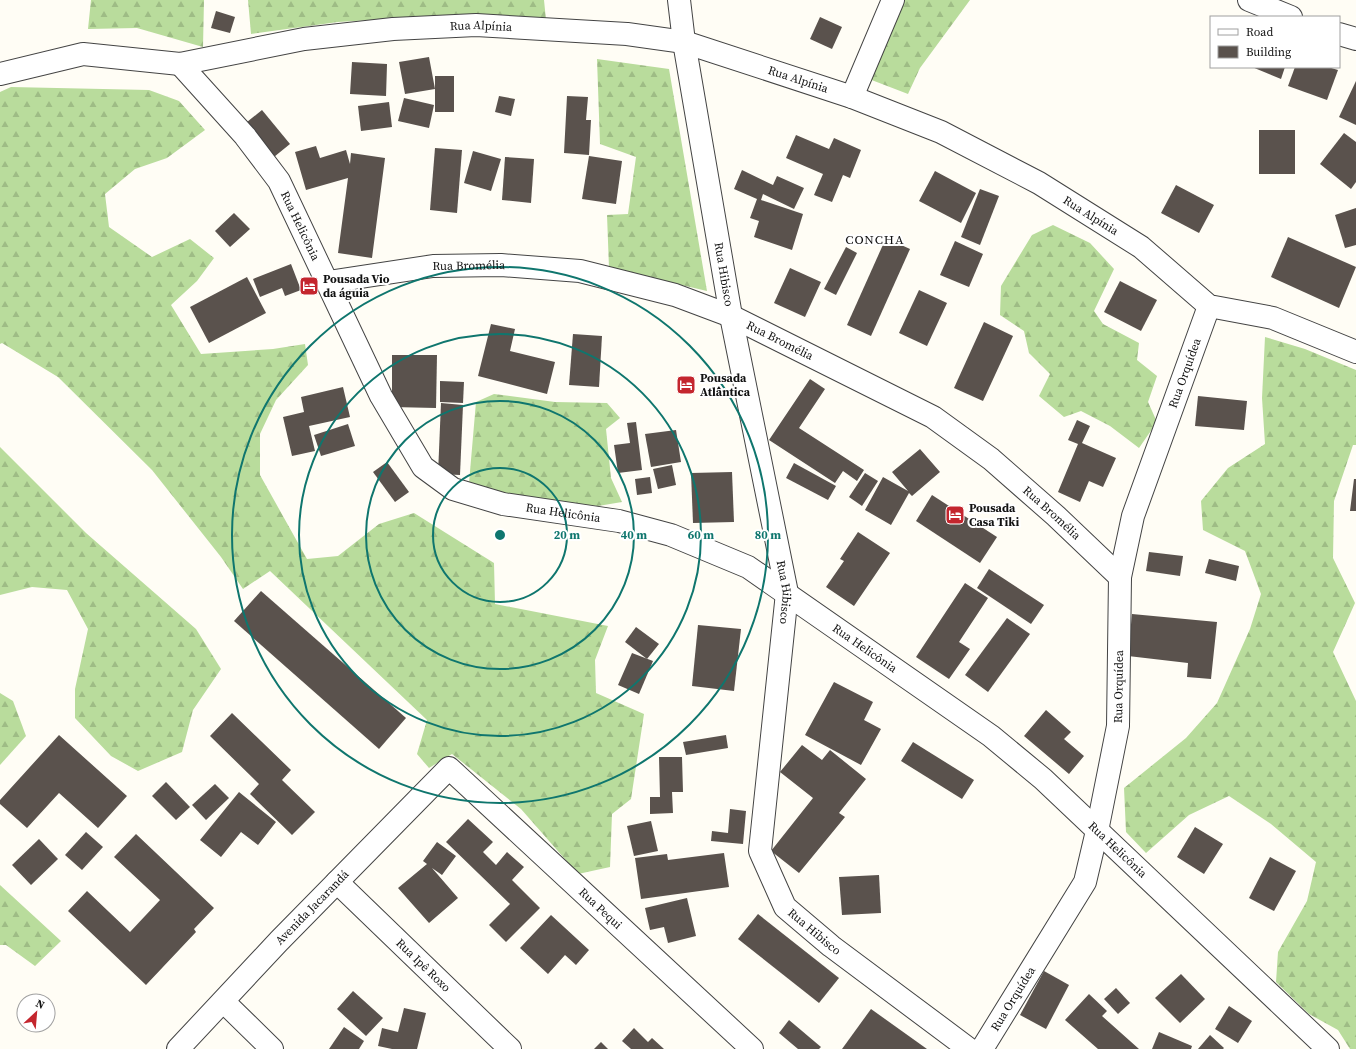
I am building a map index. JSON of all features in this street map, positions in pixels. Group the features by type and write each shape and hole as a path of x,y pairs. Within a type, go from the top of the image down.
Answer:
{"street":[{"name":"Rua Hibisco","path":"679,0 684,42 731,316 787,593 760,851 785,907 831,946 969,1049"},
{"path":"852,96 893,0"},
{"path":"1248,0 1288,16"},
{"name":"Rua Alpínia","path":"180,64 304,39 393,29 476,25 627,34 684,42 852,96 941,132 1039,182 1141,247 1209,306"},
{"path":"1340,34 1356,38"},
{"path":"0,74 83,54 180,64"},
{"name":"Rua Helicônia","path":"180,64 245,136 279,181 381,396 423,467 453,489 504,504 619,521 671,535 748,567 991,736 1043,779 1097,831 1159,887 1328,1049"},
{"name":"Rua Bromélia","path":"328,282 433,266 501,265 580,271 675,295 731,316 933,417 991,459 1056,516 1120,577"},
{"path":"1209,306 1273,318 1356,352"},
{"name":"Rua Orquídea","path":"982,1049 1084,882 1097,831 1118,726 1120,577 1133,516 1209,306"},
{"name":"Avenida Jacarandá","path":"178,1049 449,768"},
{"name":"Rua Pequi","path":"449,768 752,1049"},
{"name":"Rua Ipê Roxo","path":"338,882 510,1049"},
{"path":"224,1002 272,1049"}],"green space":[{"path":"91,0 204,0 203,47 137,28 88,29"},
{"path":"248,0 544,0 546,20 467,14 338,22 251,34"},
{"path":"905,0 970,0 920,68 908,94 869,79"},
{"path":"597,59 669,69 707,291 609,268 607,215 628,214 636,157 600,144"},
{"path":"11,87 149,90 179,101 205,130 167,158 135,169 105,194 109,227 152,257 190,239 214,258 197,281 171,305 201,354 273,349 305,344 308,365 276,400 260,434 260,475 307,559 338,556 379,524 414,513 494,563 495,604 608,626 595,660 596,693 644,714 631,799 612,814 610,867 578,874 521,809 452,754 429,768 417,754 427,720 270,571 243,589 221,557 152,470 58,377 2,343 0,344 0,92"},
{"path":"1053,225 1090,243 1114,269 1094,311 1103,324 1139,343 1137,360 1157,376 1148,402 1157,422 1139,448 1110,426 1081,411 1064,417 1039,396 1050,374 1029,353 1024,331 1000,315 1001,286 1032,235"},
{"path":"1265,337 1305,349 1356,370 1356,445 1353,445 1334,501 1333,558 1355,603 1333,652 1356,701 1356,1049 1350,1049 1338,1030 1309,1014 1276,982 1278,952 1307,901 1316,862 1271,824 1229,796 1189,815 1146,853 1126,832 1124,788 1186,738 1217,703 1250,629 1261,594 1245,551 1203,530 1201,501 1228,468 1265,444 1262,398"},
{"path":"494,394 555,402 607,403 620,418 606,429 611,478 622,502 598,506 529,499 469,483 476,402"},
{"path":"0,447 86,533 196,629 221,669 193,710 182,752 138,771 111,756 75,718 75,689 88,629 67,590 32,587 0,595"},
{"path":"0,693 13,701 26,736 0,765"},
{"path":"0,885 61,941 35,966 6,945 0,945"}],"building":[{"path":"216,11 235,17 230,33 211,28"},
{"path":"820,17 842,27 832,49 810,39"},
{"path":"429,57 435,89 405,94 399,62"},
{"path":"352,62 387,64 386,96 350,94"},
{"path":"1254,68 1285,68 1281,79"},
{"path":"1295,68 1331,68 1338,70 1327,100 1288,86"},
{"path":"435,76 454,76 454,112 435,112"},
{"path":"1356,81 1356,125 1339,117"},
{"path":"499,96 515,99 511,116 495,112"},
{"path":"567,96 588,97 586,120 591,120 589,155 564,153"},
{"path":"404,98 434,105 429,128 398,121"},
{"path":"389,102 392,127 361,131 358,106"},
{"path":"262,110 290,144 269,161 242,126"},
{"path":"1259,130 1295,130 1295,174 1259,174"},
{"path":"1344,133 1356,142 1356,182 1351,189 1320,164"},
{"path":"796,135 829,149 834,138 861,150 850,178 843,175 832,202 814,195 823,174 786,158"},
{"path":"316,146 320,158 346,150 350,164 351,153 385,158 372,258 338,253 348,178 306,190 295,152"},
{"path":"435,148 462,150 457,213 430,210"},
{"path":"473,151 501,159 491,191 464,183"},
{"path":"589,156 622,161 616,204 582,199"},
{"path":"505,157 534,159 531,203 502,200"},
{"path":"742,170 773,185 777,176 804,188 794,209 763,194 761,200 803,214 792,250 754,237 759,221 750,218 757,199 734,189"},
{"path":"935,171 976,193 961,223 919,201"},
{"path":"1176,185 1214,205 1199,233 1161,213"},
{"path":"980,189 999,196 980,245 961,237"},
{"path":"1356,208 1356,245 1345,248 1335,215"},
{"path":"234,213 250,229 230,247 215,231"},
{"path":"1288,237 1356,267 1339,308 1271,277"},
{"path":"886,238 910,249 871,336 847,325"},
{"path":"955,241 983,254 969,287 940,275"},
{"path":"846,247 857,253 836,295 824,289"},
{"path":"291,264 301,290 285,296 282,288 260,297 253,279"},
{"path":"790,268 821,282 805,317 774,303"},
{"path":"247,277 266,313 209,343 190,307"},
{"path":"1120,281 1157,300 1141,331 1104,312"},
{"path":"919,290 947,303 927,346 899,333"},
{"path":"984,322 1013,336 983,401 954,388"},
{"path":"491,324 515,329 510,351 555,362 547,394 478,376"},
{"path":"573,334 602,336 599,387 569,385"},
{"path":"392,355 437,355 436,408 392,407"},
{"path":"810,379 825,389 799,428 864,470 857,481 843,471 835,483 769,440"},
{"path":"440,381 464,382 463,403 440,402"},
{"path":"343,387 350,417 309,426 315,451 292,456 283,417 304,412 301,397"},
{"path":"1198,396 1247,401 1244,430 1195,426"},
{"path":"441,403 463,405 460,475 438,474"},
{"path":"1077,420 1090,426 1082,443 1116,458 1103,487 1089,481 1080,502 1058,492 1078,444 1068,440"},
{"path":"636,422 642,470 618,473 614,445 630,443 627,423"},
{"path":"348,424 355,446 321,456 314,435"},
{"path":"676,430 681,462 651,467 645,434"},
{"path":"920,449 940,472 912,496 909,493 891,525 865,510 883,477 908,491 892,472"},
{"path":"387,462 409,492 395,502 373,472"},
{"path":"794,463 836,486 828,500 786,478"},
{"path":"672,465 676,485 658,489 653,469"},
{"path":"732,472 734,522 693,523 691,473"},
{"path":"865,473 878,481 862,506 849,497"},
{"path":"650,477 652,493 637,495 635,479"},
{"path":"1354,479 1356,479 1356,511 1350,511"},
{"path":"932,495 997,537 980,563 916,521"},
{"path":"858,532 890,553 854,606 826,587 844,561 840,559"},
{"path":"1149,552 1183,556 1180,576 1146,571"},
{"path":"1209,559 1239,566 1236,581 1205,573"},
{"path":"989,569 1044,605 1031,624 977,588"},
{"path":"965,583 988,598 959,642 970,649 949,679 916,657"},
{"path":"261,591 406,718 379,749 234,621"},
{"path":"1132,614 1217,622 1211,679 1187,677 1188,663 1128,656"},
{"path":"1007,618 1030,634 988,692 965,675"},
{"path":"698,625 741,629 734,691 692,686"},
{"path":"636,627 659,644 647,659 625,642"},
{"path":"632,653 653,661 639,694 618,685"},
{"path":"834,682 873,702 864,720 881,729 861,765 805,735"},
{"path":"1046,710 1071,732 1064,739 1084,756 1069,774 1024,736"},
{"path":"232,713 291,770 282,780 315,812 292,835 250,794 259,784 210,736"},
{"path":"59,735 127,796 98,828 59,793 27,828 0,804 0,800"},
{"path":"726,735 728,748 686,755 683,742"},
{"path":"913,742 974,780 962,799 901,761"},
{"path":"802,745 822,760 830,750 866,779 839,813 845,817 799,873 771,851 813,798 780,772"},
{"path":"659,757 682,757 683,792 672,792 673,813 650,814 650,797 660,797"},
{"path":"166,782 190,807 176,820 152,796"},
{"path":"215,784 229,798 206,820 192,805"},
{"path":"239,792 276,822 258,845 241,832 221,857 200,840"},
{"path":"730,809 746,811 743,844 711,841 712,831 728,833"},
{"path":"468,819 493,842 483,852 496,865 507,852 524,867 512,880 540,908 506,942 489,925 510,904 446,842"},
{"path":"651,821 658,851 634,856 627,826"},
{"path":"1195,827 1223,844 1204,874 1177,857"},
{"path":"86,832 103,847 82,870 65,855"},
{"path":"136,834 214,908 194,929 196,932 146,985 68,911 87,891 130,932 160,900 114,857"},
{"path":"39,839 58,859 31,885 12,865"},
{"path":"437,842 456,856 442,875 432,868 458,898 429,923 398,888 427,864 423,861"},
{"path":"724,853 729,887 641,899 635,858 667,854 668,860"},
{"path":"1270,857 1296,871 1274,911 1249,898"},
{"path":"879,875 881,913 842,915 839,877"},
{"path":"687,898 696,936 668,943 664,927 650,930 645,908"},
{"path":"758,914 839,978 819,1003 738,939"},
{"path":"551,915 589,950 576,965 565,955 548,974 520,948"},
{"path":"1044,971 1069,985 1046,1029 1020,1015"},
{"path":"1181,974 1205,999 1180,1023 1155,998"},
{"path":"1116,988 1130,1003 1118,1014 1104,999"},
{"path":"353,991 383,1018 366,1036 337,1009"},
{"path":"1089,994 1107,1011 1102,1016 1139,1049 1098,1049 1065,1020"},
{"path":"1229,1006 1252,1021 1238,1043 1215,1029"},
{"path":"404,1008 426,1013 417,1049 392,1049 378,1046 382,1028 398,1032"},
{"path":"871,1009 927,1049 842,1049"},
{"path":"789,1020 821,1047 819,1049 798,1049 779,1033"},
{"path":"344,1027 364,1041 359,1049 329,1049"},
{"path":"634,1028 648,1042 652,1038 664,1049 631,1049 622,1041"},
{"path":"1159,1032 1192,1046 1191,1049 1152,1049"},
{"path":"1210,1035 1224,1048 1223,1049 1198,1049"},
{"path":"601,1042 608,1049 594,1049"}],"place":[{"name":"Pousada Vio da águia","path":"309,286"},
{"name":"Pousada Atlântica","path":"686,385"},
{"name":"Pousada Casa Tiki","path":"955,515"}],"district":[{"name":"CONCHA","path":"875,239"}]}
